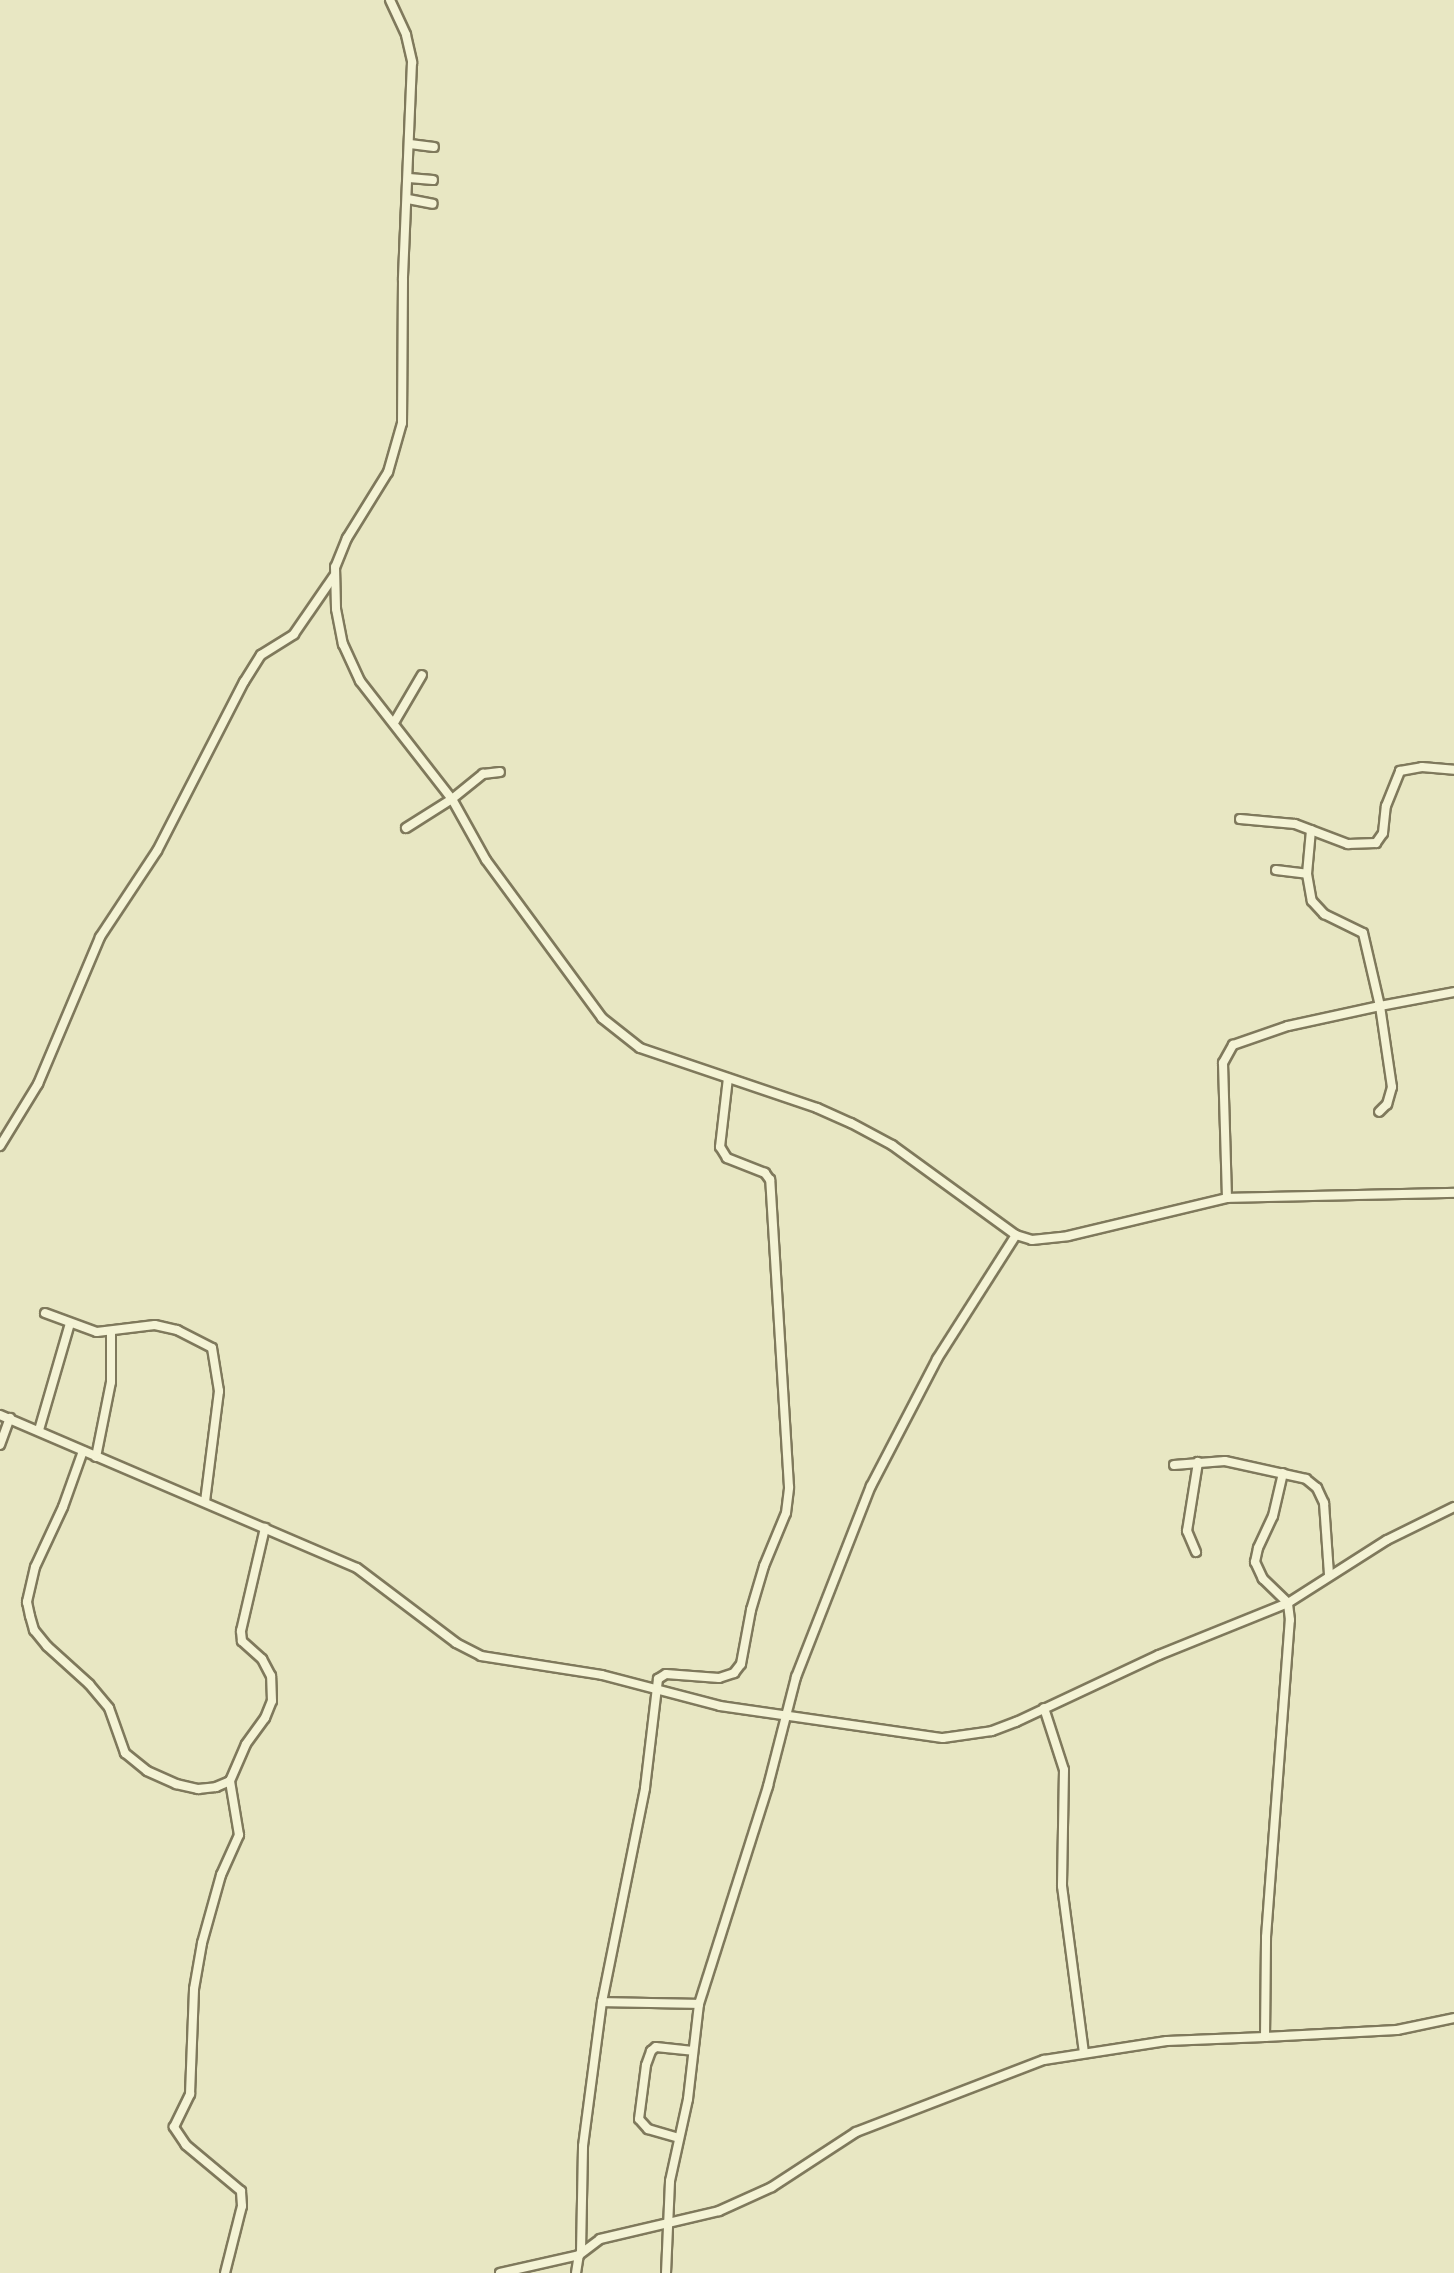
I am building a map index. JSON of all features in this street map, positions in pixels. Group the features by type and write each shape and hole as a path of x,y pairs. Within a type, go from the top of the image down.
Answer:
{"street":[{"path":"0,1146 38,1084 100,937 157,851 244,682 261,655 294,634 334,576 347,538 388,472 399,445 412,62 406,35 390,0"},
{"path":"410,144 434,147"},
{"path":"409,178 433,180"},
{"path":"408,199 433,204"},
{"path":"334,576 336,609 350,663 452,799 486,860 602,1018 640,1048 817,1108 892,1145 1016,1235 1032,1240 1068,1236 1227,1198 1454,1193"},
{"path":"395,721 422,675"},
{"path":"1240,819 1275,820 1348,844 1376,843 1383,833 1390,791 1400,771 1422,767 1454,770"},
{"path":"406,828 452,799 483,774 500,772"},
{"path":"1311,830 1307,874 1316,908 1363,933 1380,1006 1392,1087 1387,1104 1379,1112"},
{"path":"1276,870 1307,874"},
{"path":"1227,1198 1223,1063 1227,1051 1247,1039 1288,1026 1454,992"},
{"path":"576,2273 580,2253 583,2146 602,2002 643,1800 658,1679 666,1674 719,1678 734,1673 741,1664 751,1610 764,1566 786,1513 789,1487 770,1180 765,1173 727,1158 720,1147 728,1078"},
{"path":"666,2273 670,2181 699,2004 764,1799 796,1677 871,1486 937,1359 1016,1235"},
{"path":"45,1313 111,1333 127,1327 155,1325 177,1330 215,1352 219,1391 205,1502"},
{"path":"39,1430 70,1323"},
{"path":"96,1457 111,1382 111,1333"},
{"path":"0,1415 357,1568 456,1643 481,1656 602,1675 720,1706 943,1738 992,1731 1159,1655 1288,1603 1387,1540 1454,1507"},
{"path":"0,1445 10,1418"},
{"path":"83,1451 32,1580 27,1602 34,1630 109,1708 121,1748 132,1761 176,1784 198,1789 216,1787 230,1781"},
{"path":"1174,1465 1225,1461 1306,1479 1322,1496 1329,1575"},
{"path":"1196,1552 1187,1531 1198,1462"},
{"path":"1265,2037 1266,1937 1290,1620 1288,1603 1263,1579 1255,1562 1273,1516 1283,1473"},
{"path":"225,2273 242,2206 241,2191 186,2145 174,2127 190,2094 196,1969 221,1875 239,1835 230,1781 241,1754 272,1701 271,1676 262,1659 242,1641 241,1631 265,1528"},
{"path":"1044,1708 1064,1770 1062,1886 1084,2053"},
{"path":"602,2002 699,2004"},
{"path":"500,2273 580,2253 600,2239 719,2211 772,2187 856,2132 1044,2060 1167,2041 1397,2030 1454,2018"},
{"path":"679,2138 648,2129 639,2119 646,2065 651,2051 656,2047 693,2051"}]}
